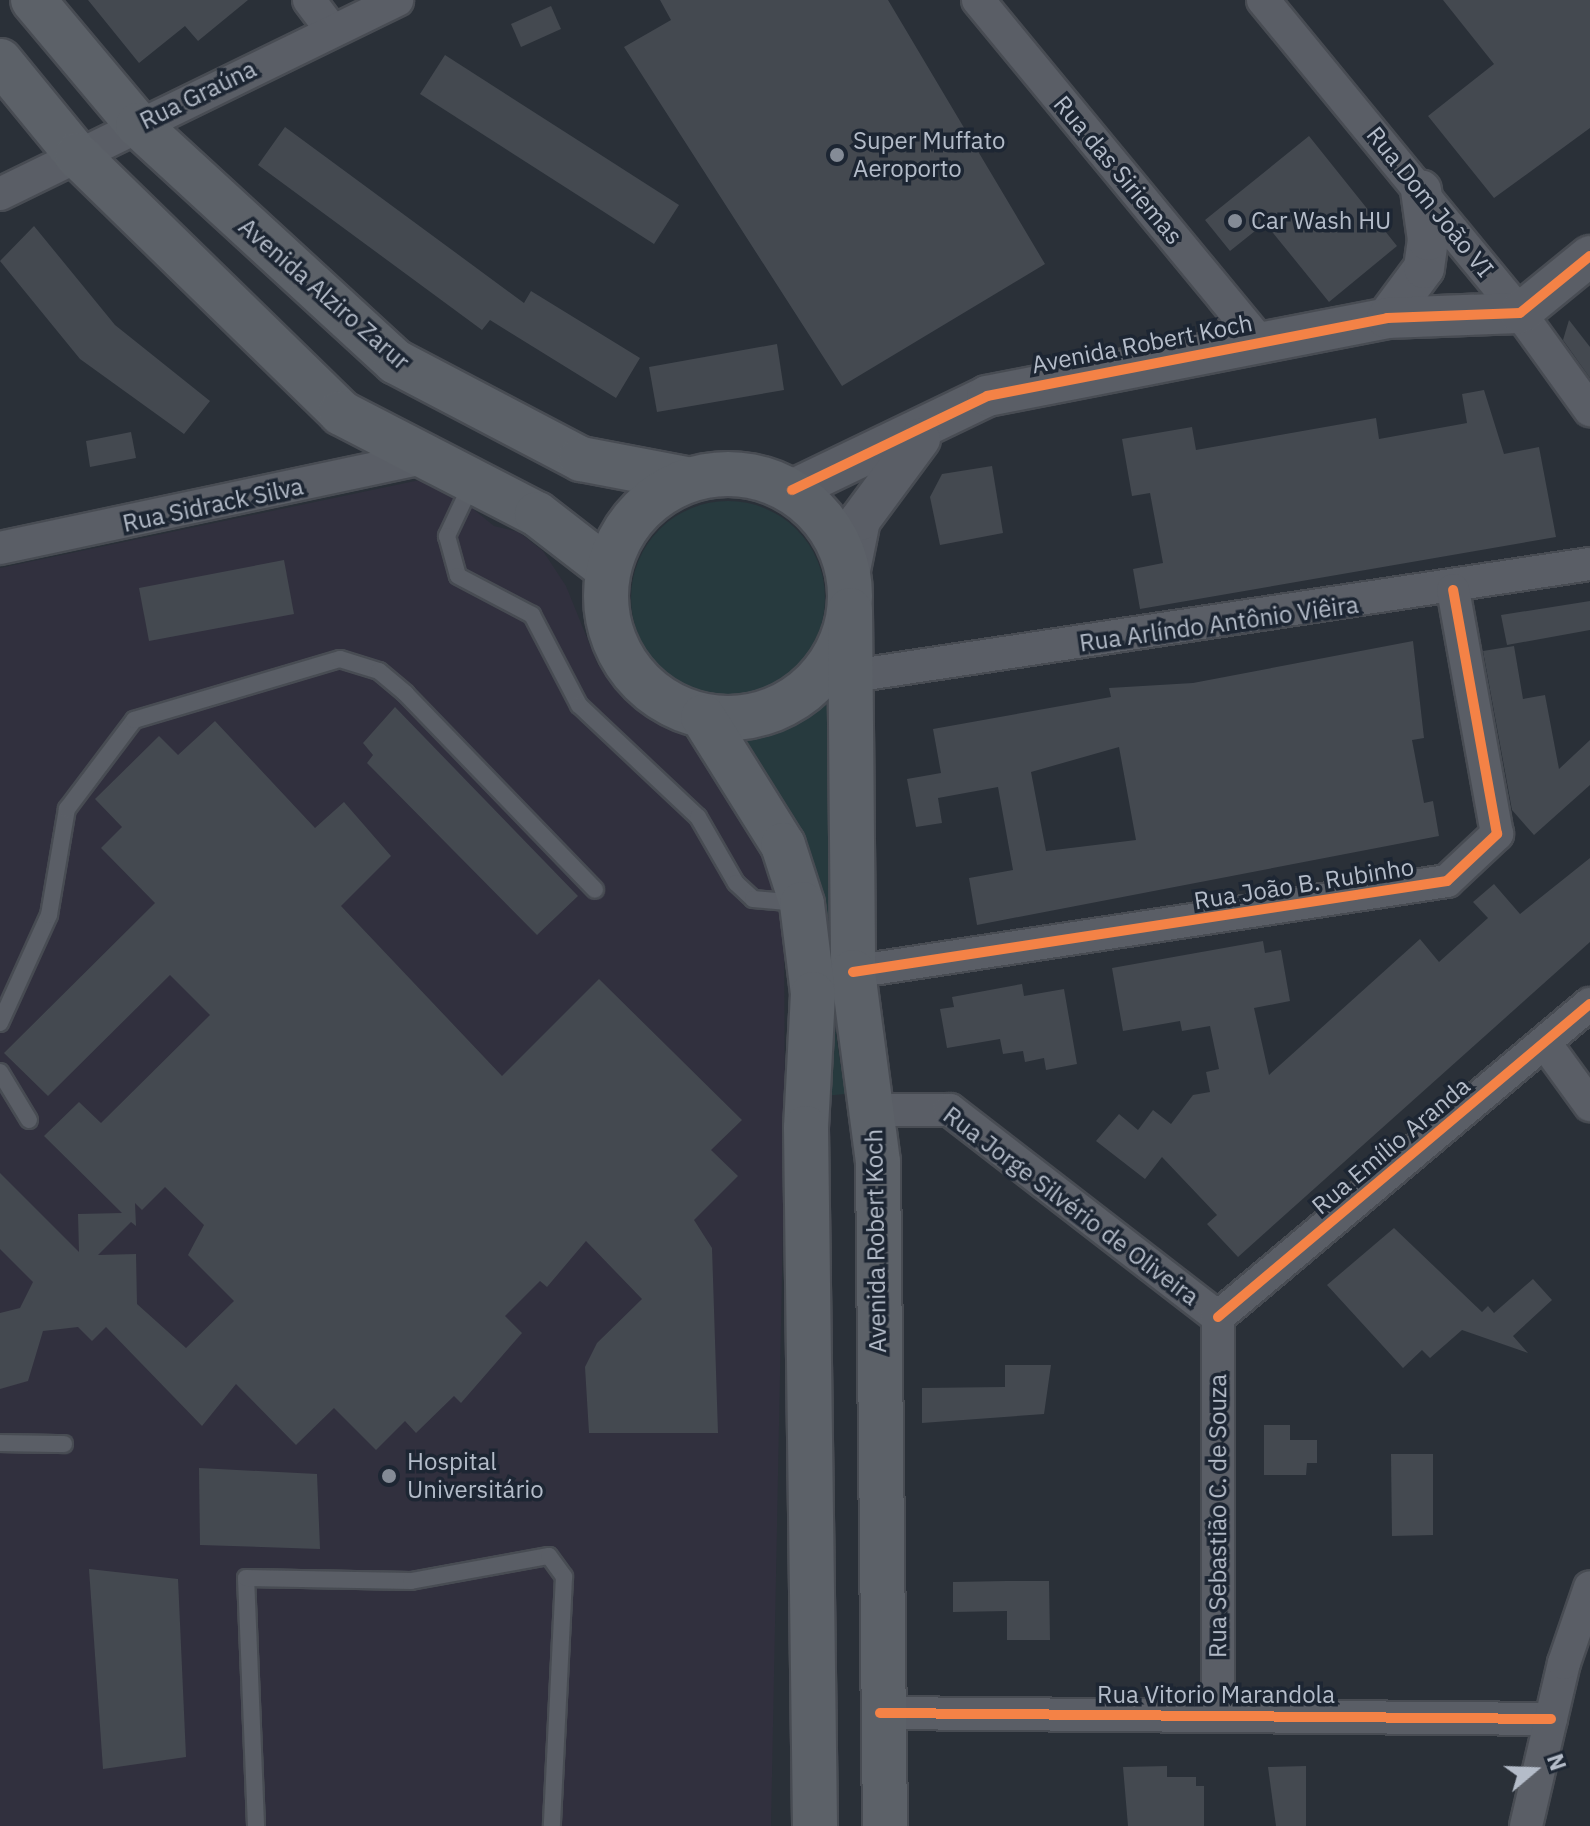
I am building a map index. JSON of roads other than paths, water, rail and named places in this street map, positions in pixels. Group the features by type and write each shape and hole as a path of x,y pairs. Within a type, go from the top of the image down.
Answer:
{"main road":[{"name":"Avenida Alziro Zarur","path":"33,0 138,125 396,362 581,459 686,479"},
{"path":"0,61 77,155 341,413 537,514 608,569"},
{"path":"758,476 792,490 825,522 850,592 839,649 815,683 782,707 743,719 703,717 666,703 636,678 615,645 605,607 608,569 623,530 651,499 686,479 758,476"},
{"name":"Avenida Robert Koch","path":"850,592 846,677 853,972 878,1162 880,1713 885,1826"},
{"path":"703,717 765,808 802,904 813,994 807,1146 815,1826"},
{"path":"807,1146 873,1110"},
{"path":"807,1146 878,1162"}],"street":[{"path":"309,0 331,29"},
{"name":"Rua Graúna","path":"0,194 331,29 397,0"},
{"name":"Rua das Siriemas","path":"978,0 1258,340"},
{"name":"Rua Dom João VI","path":"1263,0 1520,313 1590,410"},
{"path":"1387,318 1424,268 1428,240 1421,190"},
{"path":"1520,313 1590,256"},
{"name":"Avenida Robert Koch","path":"792,490 942,415 987,396 1258,340 1387,318 1520,313"},
{"name":"Avenida Robert Koch","path":"850,592 860,520 890,472 942,415"},
{"name":"Rua Sidrack Silva","path":"0,548 425,458"},
{"name":"Rua Arlíndo Antônio Viêira","path":"846,677 1453,590 1590,564"},
{"name":"Rua João B. Rubinho","path":"853,972 1447,881 1497,834 1453,590"},
{"name":"Rua Emílio Aranda","path":"1218,1317 1590,1004"},
{"path":"1545,1043 1590,1105"},
{"name":"Rua Jorge Silvério de Oliveira","path":"873,1110 942,1105 1218,1317"},
{"name":"Rua Sebastião C. de Souza","path":"1218,1317 1218,1715"},
{"path":"1526,1826 1551,1719 1590,1587"},
{"name":"Rua Vitorio Marandola","path":"880,1713 1551,1719"}],"lane":[{"path":"472,481 447,536 458,576 532,615 579,705 698,817 736,883 753,899 802,904"},
{"path":"0,1023 49,915 67,809 134,720 340,659 379,671 406,694 595,890"},
{"path":"0,1072 29,1120"},
{"path":"0,1443 64,1444"},
{"path":"256,1826 246,1578 411,1581 549,1556 564,1577 552,1826"}],"place":[{"name":"Super Muffato Aeroporto","path":"837,155"},
{"name":"Car Wash HU","path":"1235,221"},
{"name":"Hospital Universitário","path":"389,1476"}]}
